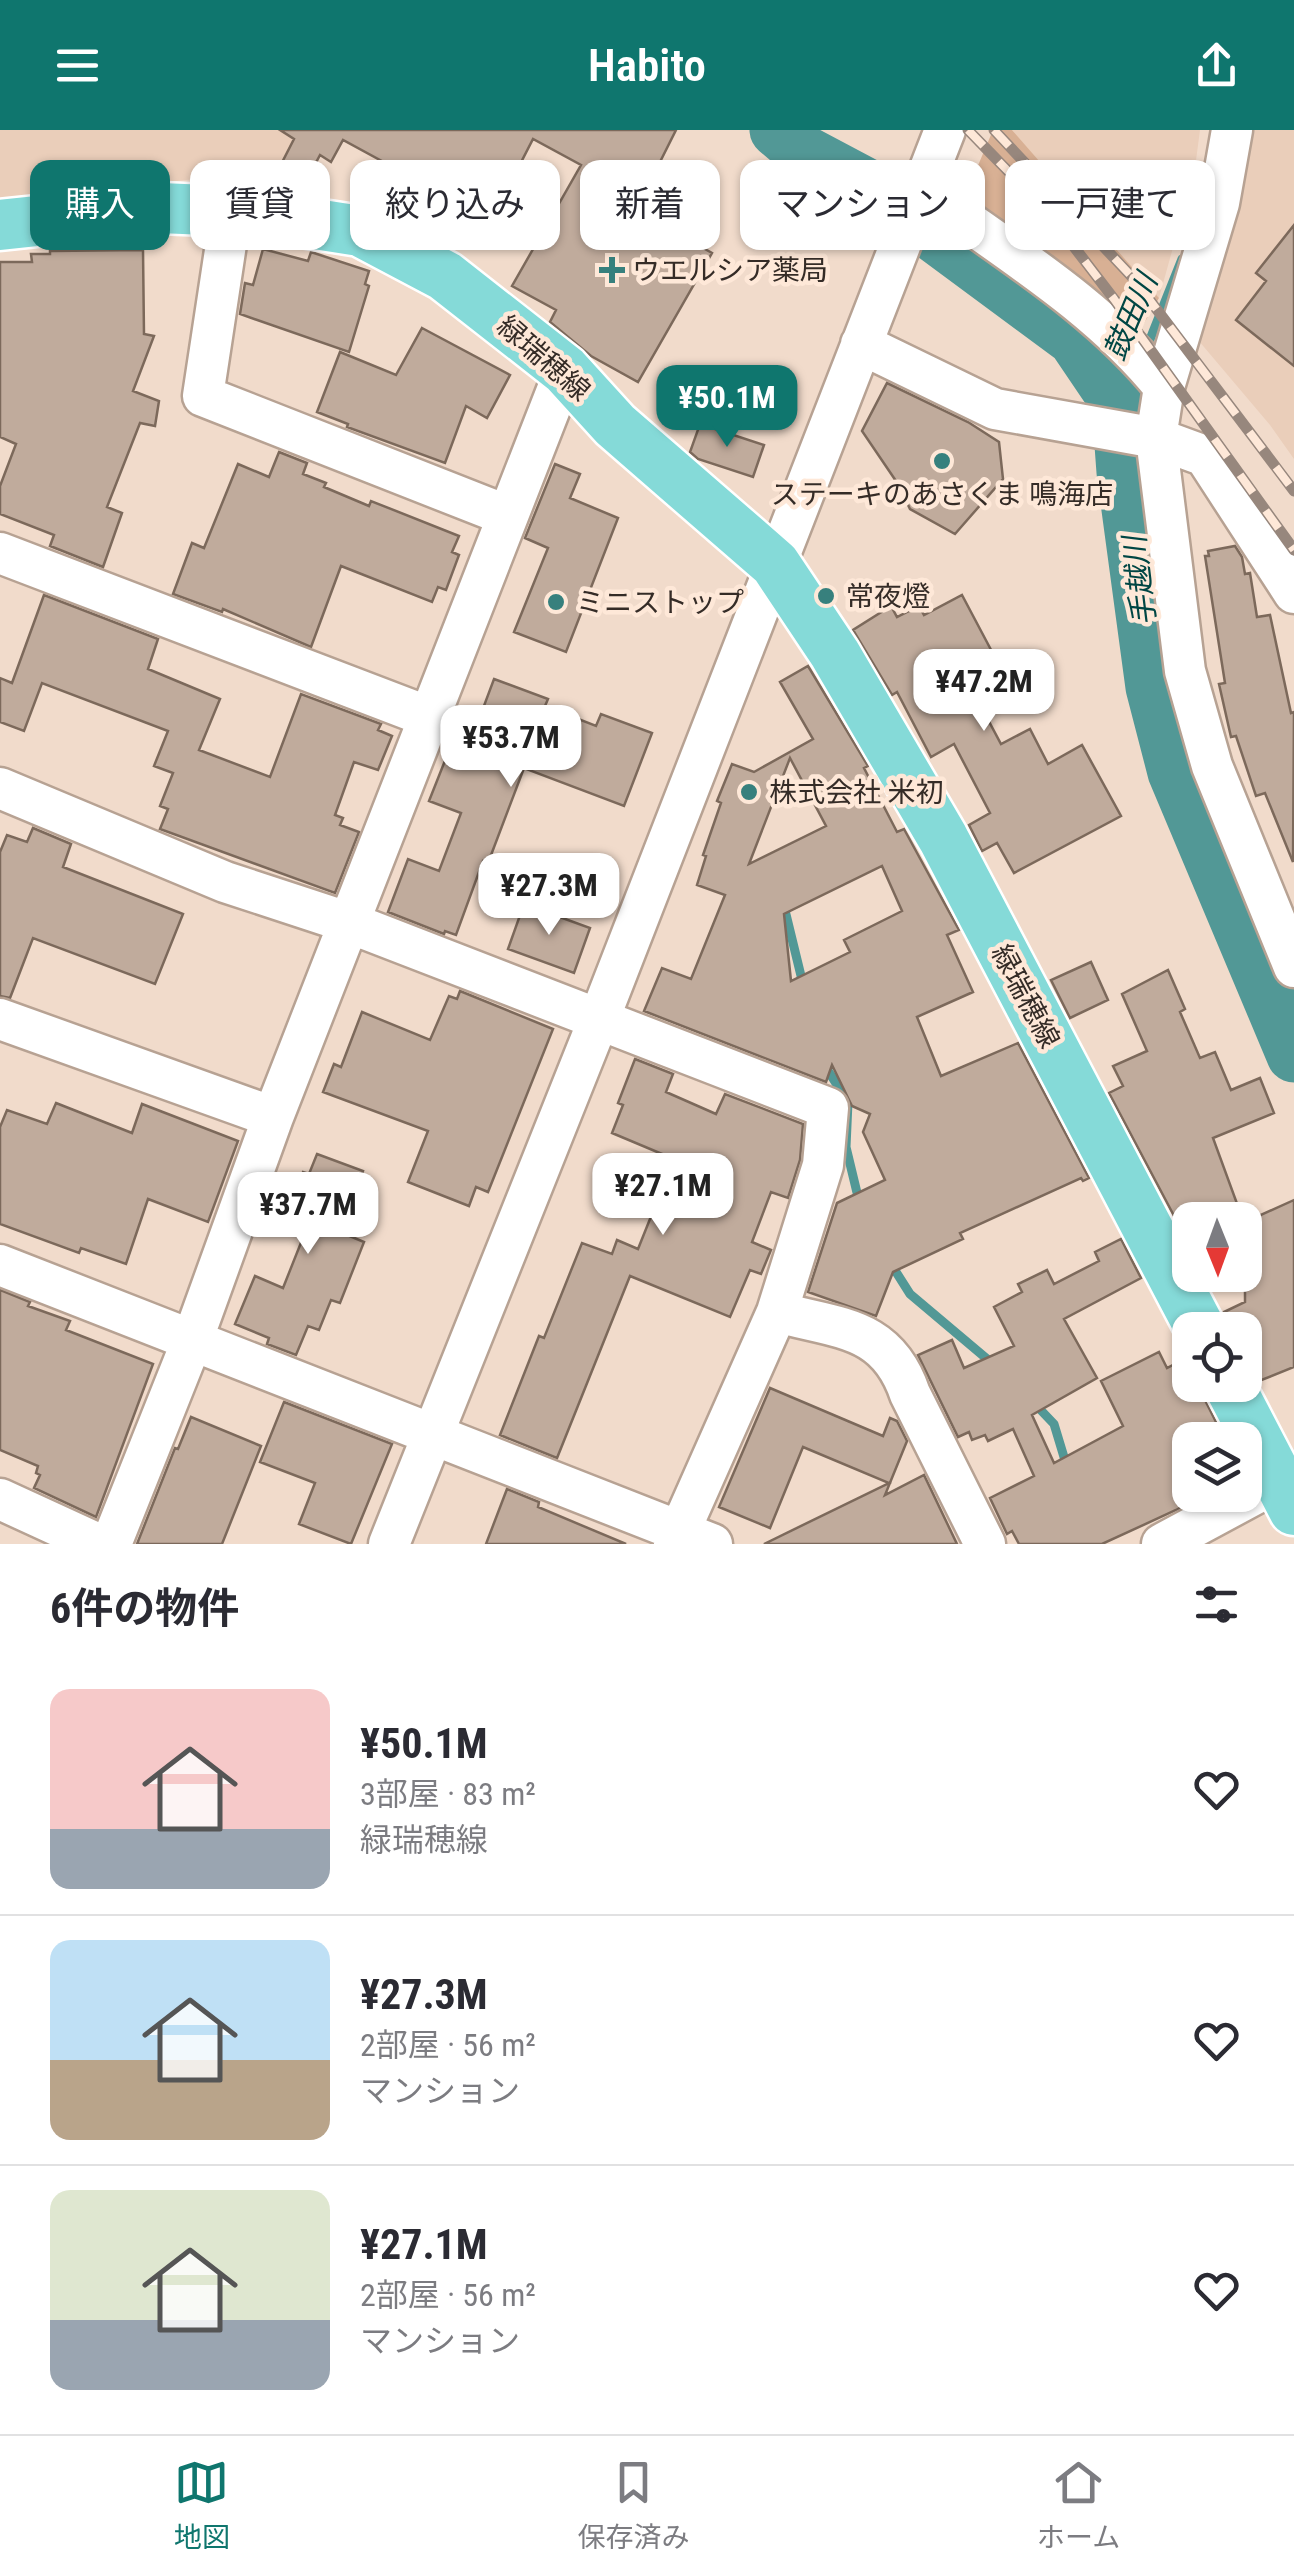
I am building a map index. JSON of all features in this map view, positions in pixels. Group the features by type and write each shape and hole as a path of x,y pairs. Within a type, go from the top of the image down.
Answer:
{"main road":[{"name":"緑瑞穂線","path":"0,224 160,208 190,209"},
{"name":"緑瑞穂線","path":"330,226 360,231 445,276 565,370 616,425 775,564 836,654 943,838 1192,1312"},
{"path":"1238,1402 1287,1495"}],"street":[{"path":"932,160 944,130"},
{"path":"1232,130 1220,202 1147,369 1151,437 1186,672 1212,766 1294,967"},
{"path":"985,236 1054,282 1147,369"},
{"path":"225,250 203,396 508,516"},
{"path":"389,1544 898,250"},
{"path":"861,344 996,409 1151,437 1205,456 1294,593"},
{"path":"111,1544 565,370"},
{"path":"0,553 429,717"},
{"path":"0,788 225,882 350,922 828,1108 823,1165 777,1312 689,1539 432,1432 0,1266"},
{"path":"0,1019 273,1118"},
{"path":"777,1312 859,1334 886,1348 901,1369 985,1544"},
{"path":"1162,1544 1287,1495"},
{"path":"0,1499 98,1544"}],"shaded area":[{"path":"0,130 331,130 315,160 190,160 190,180 170,182 170,160 30,160 30,198 0,202"},
{"path":"993,130 1012,130 1038,160 1005,160 1005,237 985,220 985,160 980,160"},
{"path":"1012,130 1200,130 1196,160 1038,160"},
{"path":"1240,130 1294,130 1294,459 1193,334"},
{"path":"1020,250 1117,250 1159,298 1131,345"},
{"path":"1117,250 1172,250 1159,298"}],"building":[{"name":"ウエルシア薬局","path":"280,130 676,130 661,160 580,160 580,164 533,139 522,160 380,160 343,140 331,162 320,155 317,160 283,160 294,139"},
{"name":"ウエルシア薬局","path":"580,167 580,250 712,253 638,382 591,356 550,322 556,310 512,286 533,250 560,250 560,202"},
{"path":"1294,225 1294,366 1236,320 1266,281 1256,273"},
{"path":"143,250 144,334 154,336 133,391 159,401 155,426 140,423 107,507 122,513 103,567 50,546 54,535 0,514 0,486 16,444 0,437 0,262 32,262 31,254"},
{"path":"263,250 308,261 311,252 369,271 365,284 369,286 349,352 240,314 245,283 253,285"},
{"path":"422,328 510,375 487,418 466,406 445,463 317,412 340,352 396,375"},
{"name":"ステーキのあさくま 鳴海店","path":"887,383 968,422 999,442 1003,479 955,534 910,509 862,431"},
{"path":"700,424 764,445 753,477 698,459 690,452"},
{"path":"279,452 307,463 303,474 326,483 324,487 459,536 452,552 459,555 446,590 438,587 432,602 341,566 311,647 223,609 222,612 173,594 192,543 204,548 238,464 269,477"},
{"path":"555,464 580,474 570,498 618,518 566,652 514,632 548,548 525,538"},
{"path":"1235,546 1245,574 1250,573 1257,617 1270,615 1291,713 1294,712 1293,862 1265,793 1256,796 1236,736 1231,737 1219,684 1225,683 1205,556 1209,556 1208,551"},
{"path":"44,595 158,639 148,669 220,699 199,750 270,777 301,694 381,724 378,730 392,736 378,770 354,762 335,815 343,818 340,825 359,832 335,893 160,829 168,809 160,806 173,773 154,766 168,731 42,683 24,731 0,722 0,678 12,683"},
{"path":"962,595 999,665 968,682 1001,744 1030,729 1048,764 1082,745 1121,816 1014,873 997,843 982,851 969,825 990,813 954,744 931,757 897,692 892,695 853,630 891,606 897,617 919,606 924,615"},
{"path":"808,666 868,766 864,768 897,832 904,829 959,930 947,935 973,992 917,1017 941,1076 1018,1043 1089,1178 1081,1178 960,1233 963,1239 893,1272 876,1316 808,1292 837,1203 885,1180 863,1132 870,1114 852,1106 832,1065 826,1082 644,1011 662,968 691,979 725,895 697,885 721,803 717,801 732,764 754,772 813,739 780,682","holes":["790,758 826,826 749,864","882,866 902,911 844,940 850,952 791,981 784,914"]},
{"path":"494,679 548,699 545,706 596,726 601,714 652,733 624,806 524,768 456,935 445,931 444,934 388,912 408,859 439,871 461,813 429,801 450,748 466,754"},
{"path":"33,828 71,844 63,867 183,914 155,984 33,938 10,998 0,996 0,852 7,835 27,842"},
{"path":"524,904 590,928 574,973 508,949"},
{"path":"1091,962 1108,1000 1070,1018 1051,980"},
{"path":"1168,970 1185,1009 1180,1012 1200,1058 1215,1052 1231,1090 1260,1078 1274,1113 1213,1138 1236,1202 1172,1202 1172,1212 1109,1093 1123,1086 1113,1066 1147,1051 1122,994"},
{"path":"460,991 553,1029 488,1192 476,1187 469,1206 408,1182 428,1131 323,1092 334,1064 341,1067 362,1012 430,1040 449,996 457,999"},
{"path":"635,1059 673,1074 666,1092 716,1114 725,1094 803,1124 800,1160 788,1198 771,1192 752,1242 771,1250 761,1274 750,1270 730,1317 630,1276 557,1458 500,1435 539,1336 544,1338 582,1243 612,1254 617,1240 638,1249 674,1159 612,1133 623,1105 618,1103"},
{"path":"56,1103 132,1133 142,1104 238,1141 208,1222 148,1199 126,1264 81,1248 79,1253 0,1224 0,1127 7,1110 47,1124"},
{"path":"317,1154 363,1171 340,1232 364,1242 340,1303 331,1300 319,1330 308,1326 296,1355 267,1344 269,1338 235,1324 255,1276 283,1288 310,1220 267,1203 278,1174 299,1182 303,1172 309,1174"},
{"path":"1294,1200 1294,1367 1262,1380 1262,1312 1224,1312 1245,1302 1245,1292 1262,1292 1262,1214"},
{"path":"1121,1239 1141,1278 1064,1319 1097,1378 1032,1415 1054,1463 1123,1426 1101,1381 1159,1352 1167,1368 1172,1365 1172,1402 1206,1402 1216,1422 1172,1422 1172,1512 1102,1544 1019,1544 1012,1531 1007,1534 990,1498 1034,1476 1013,1429 988,1441 985,1435 972,1440 969,1432 958,1437 918,1355 952,1340 964,1368 1014,1346 994,1307 1022,1292 1018,1284 1047,1270 1054,1284 1099,1261 1095,1252"},
{"path":"0,1290 30,1302 28,1306 70,1321 66,1330 153,1364 96,1517 34,1488 40,1475 36,1473 38,1466 0,1450"},
{"path":"770,1388 883,1436 890,1418 897,1421 907,1441 885,1495 924,1475 957,1544 764,1544 889,1483 803,1447 770,1528 719,1507"},
{"path":"284,1402 392,1444 351,1544 299,1524 315,1483 260,1462"},
{"path":"191,1417 261,1446 222,1544 137,1544 175,1448 178,1449"},
{"path":"507,1489 539,1502 538,1507 626,1544 486,1544"}],"waterway":[{"name":"手越川","path":"777,130 803,152 871,188 1075,339 1119,404 1124,472 1153,687 1175,772 1294,1055"},
{"name":"鼓田川","path":"1145,352 1182,259"},
{"name":"鼓田川","path":"1119,404 1136,370"},
{"path":"783,902 803,984"},
{"path":"825,1066 848,1102 846,1147 859,1201"},
{"path":"891,1264 910,1294 993,1364"},
{"path":"1034,1403 1054,1424 1067,1467"}],"railway":[{"path":"968,130 1045,209 1294,550"},
{"path":"994,130 1133,278 1294,491"}],"place":[{"name":"ウエルシア薬局","path":"612,270"},
{"name":"ステーキのあさくま 鳴海店","path":"942,461"},
{"name":"常夜燈","path":"826,596"},
{"name":"ミニストップ","path":"556,602"},
{"name":"株式会社 米初","path":"749,792"}]}
